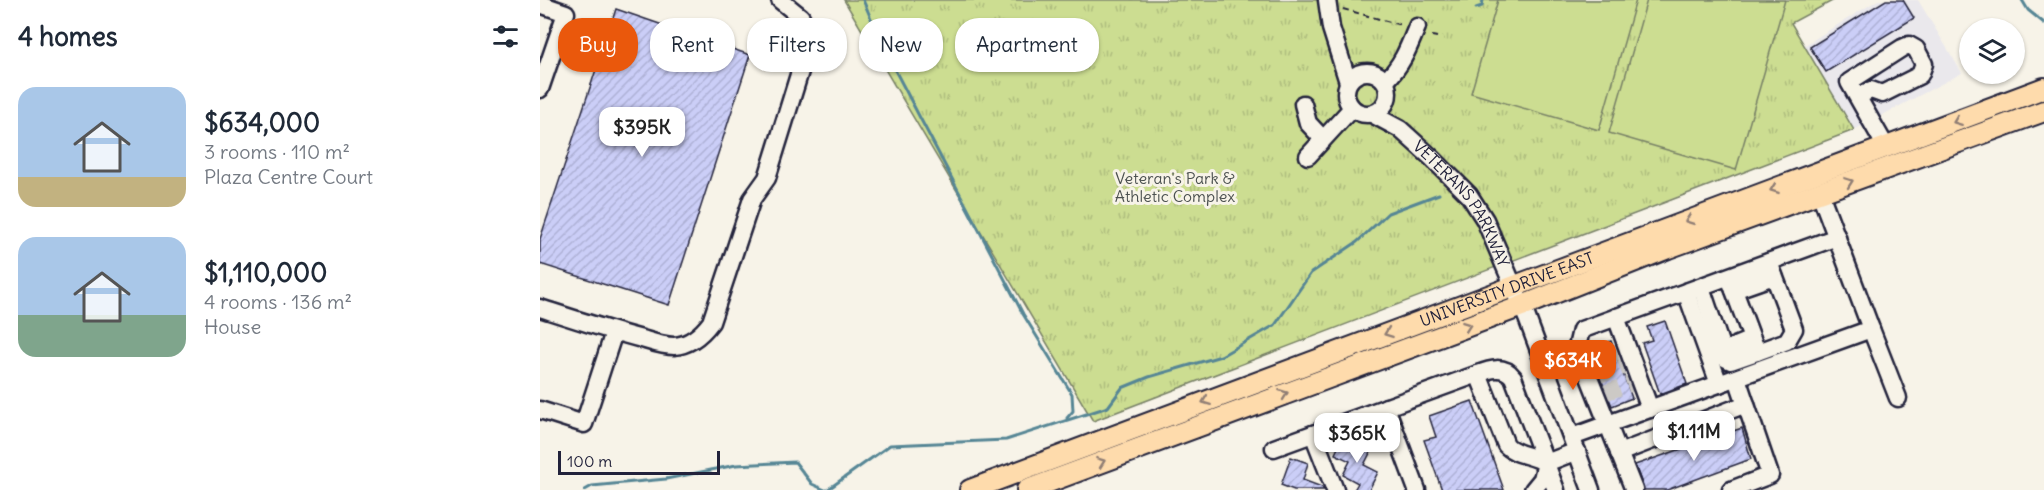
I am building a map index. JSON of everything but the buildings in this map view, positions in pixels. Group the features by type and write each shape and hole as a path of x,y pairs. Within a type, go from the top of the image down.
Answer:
{"main road":[{"name":"UNIVERSITY DRIVE EAST","path":"969,490 2044,88"},
{"name":"UNIVERSITY DRIVE EAST","path":"1027,490 1522,306 1668,248 2044,111"}],"street":[{"path":"540,308 614,332 675,346 703,334 711,322 752,199 767,178 810,39 801,17 780,0"},
{"path":"540,4 566,13 540,89"},
{"path":"1332,4 1331,28 1348,82 1346,95 1352,108 1364,114 1372,114 1387,101 1389,94 1386,81 1374,72 1359,72 1348,82"},
{"path":"1386,81 1407,55 1416,29"},
{"path":"1340,52 1367,71"},
{"path":"1858,96 1886,147"},
{"name":"VETERANS PARKWAY","path":"1387,101 1400,129"},
{"path":"1304,104 1308,123 1323,139"},
{"path":"1308,156 1352,108"},
{"name":"VETERANS PARKWAY","path":"1372,114 1400,129 1469,195 1485,220 1522,306 1591,490"},
{"path":"1820,193 1898,398"},
{"path":"1634,490 1607,425 1600,394 1577,347 1581,330 1693,289 1732,283 1771,269 1837,237"},
{"path":"1693,289 1723,351 1787,341 1794,329 1771,269"},
{"path":"1732,283 1755,346"},
{"path":"1693,289 1719,384"},
{"path":"1616,317 1625,357 1635,382 1650,409"},
{"path":"1533,490 1542,479 1546,463 1607,425 1871,329"},
{"path":"540,410 584,424 614,332"},
{"path":"1274,448 1496,369 1509,372 1513,377 1556,490"},
{"path":"1478,374 1506,445 1512,451 1530,454 1546,463"},
{"path":"1731,490 1770,475 1737,378"},
{"path":"1618,453 1746,404"},
{"path":"1386,407 1417,490"},
{"path":"1313,434 1335,490"}],"path":[{"path":"1332,4 1437,37"}],"shaded area":[{"path":"1878,0 1918,0 1959,68 1959,75 1854,130 1805,45"}],"green space":[{"name":"Veteran's Park & Athletic Complex","path":"844,0 1834,0 1791,23 1854,130 1093,421 887,72 943,72 943,18 859,18 859,25"},
{"path":"1498,0 1636,0 1599,130 1471,93"},
{"path":"1647,0 1785,0 1736,170 1609,133"}],"waterway":[{"path":"863,0 886,53 1023,314 1072,394 1073,411 1067,418"},
{"path":"1476,8 1482,6 1483,0"},
{"path":"2022,0 2028,10 2044,23"},
{"path":"827,490 890,445 1006,440 1108,407 1122,388 1149,377 1221,356 1275,325 1311,273 1357,242 1388,213 1439,194"},
{"path":"585,490 592,486 666,479 736,465 795,462 812,484 825,490"}],"tunnel":[{"path":"1591,361 1617,352"},
{"path":"1597,376 1623,367"},
{"path":"1604,393 1630,384"}]}
